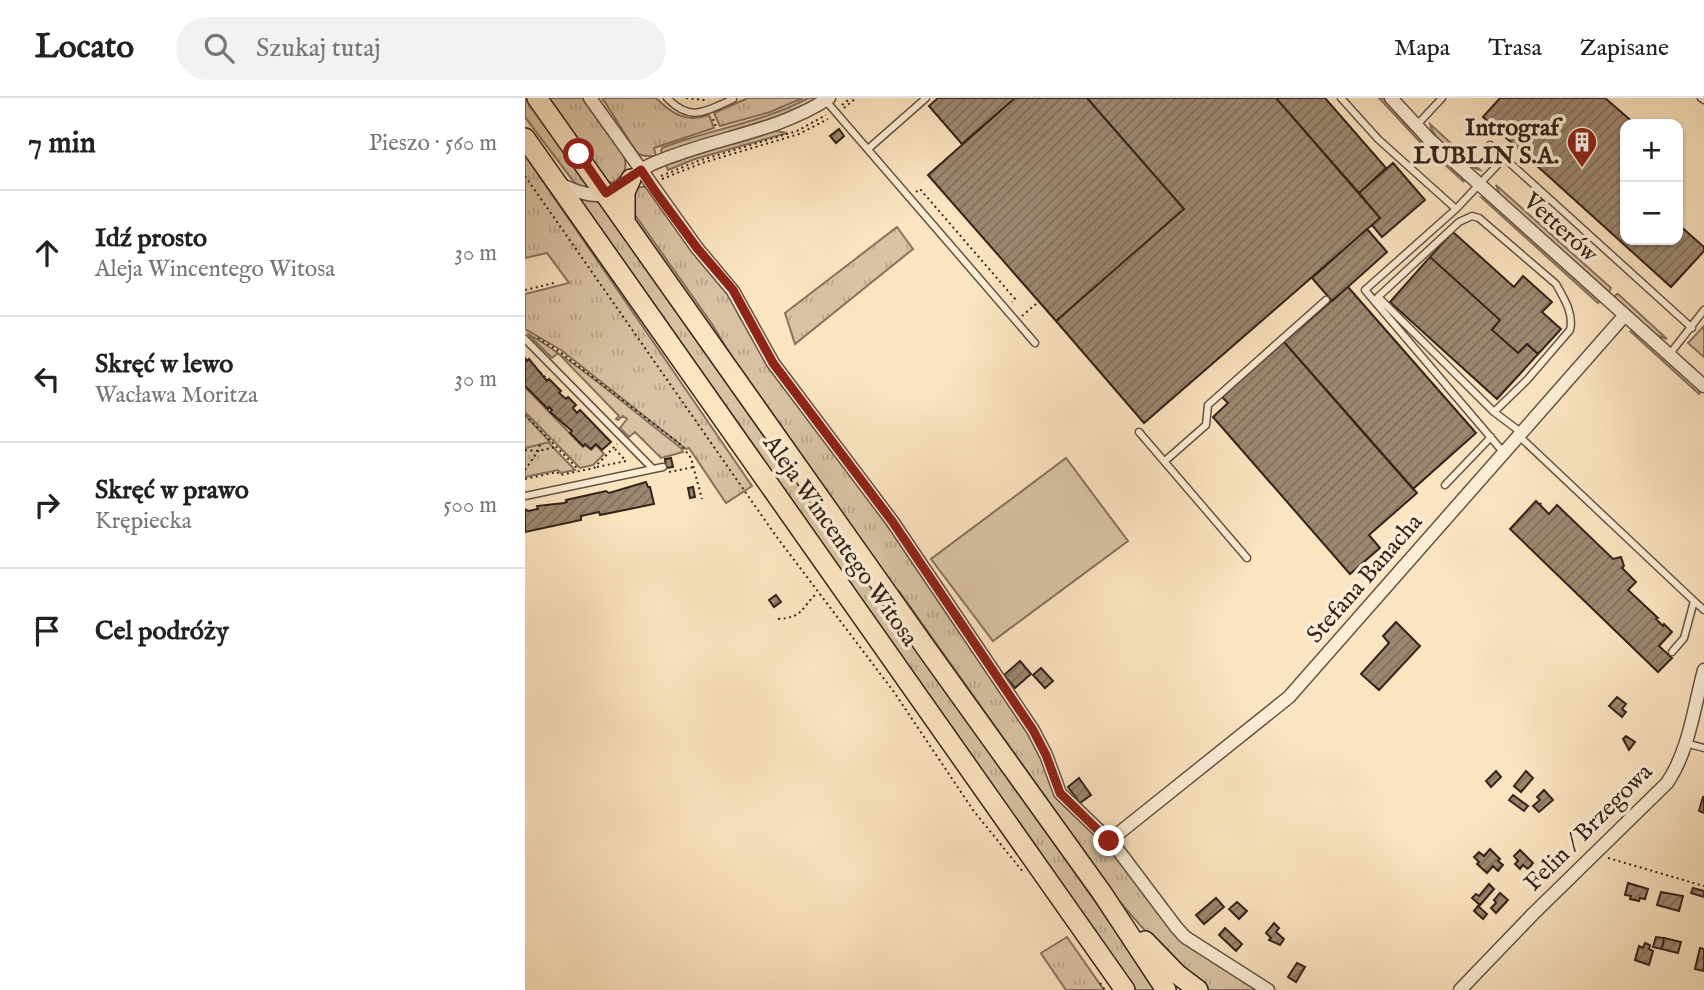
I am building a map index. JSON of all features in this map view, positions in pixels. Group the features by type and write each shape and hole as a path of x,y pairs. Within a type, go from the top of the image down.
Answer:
{"main road":[{"name":"Aleja Wincentego Witosa","path":"537,98 1102,893"},
{"name":"Aleja Wincentego Witosa","path":"525,138 1125,990"},
{"path":"625,220 625,192 636,174"},
{"path":"1102,893 1166,990"},
{"path":"1102,893 1161,959 1198,990"}],"street":[{"path":"590,98 636,174 652,183 697,248 733,290 773,363 892,521 1018,708 1046,755 1060,793 1130,865 1185,937 1268,990"},
{"name":"Vetterów","path":"1391,98 1416,126 1479,184 1704,386"},
{"path":"558,184 585,193 606,193 636,174 692,148 790,120 827,99"},
{"name":"Stefana Banacha","path":"1109,841 1289,696 1625,315"},
{"name":"Felin / Brzegowa","path":"1460,990 1595,852 1667,783 1685,743 1704,670"}],"lane":[{"path":"667,98 678,108 696,114 733,99"},
{"path":"868,149 926,98"},
{"path":"1341,98 1378,139 1456,208"},
{"path":"1416,126 1442,98"},
{"path":"827,99 1035,343"},
{"path":"1490,145 1692,328"},
{"path":"1504,158 1456,208 1364,290 1504,453"},
{"path":"1494,412 1527,380 1570,330 1572,323 1556,284 1479,218 1472,216 1459,222 1378,297 1494,412 1704,610"},
{"path":"1164,461 1206,425 1208,405 1326,300"},
{"path":"1669,355 1704,310"},
{"path":"525,339 653,469"},
{"path":"1139,432 1247,558"},
{"path":"1445,485 1491,437"},
{"path":"525,496 663,467"},
{"path":"1672,652 1684,638 1694,601"},
{"path":"1685,743 1704,748"}],"path":[{"path":"686,98 705,100"},
{"path":"652,183 702,163 799,134 837,113 856,98"},
{"path":"525,176 776,536 894,692 973,810 1027,879"},
{"path":"910,197 920,189 1015,299 1010,303 1022,316 1036,304"},
{"path":"525,290 554,283"},
{"path":"533,335 560,352 681,445 691,458 702,499"},
{"path":"540,372 548,380"},
{"path":"525,415 580,471"},
{"path":"594,468 619,442"},
{"path":"525,470 540,444"},
{"path":"525,450 538,451 555,447"},
{"path":"525,479 557,472 560,475 626,461 614,448"},
{"path":"778,619 797,616 818,593"},
{"path":"1595,852 1606,858 1704,886"},
{"path":"1097,979 1105,990"}],"green space":[{"path":"525,98 529,98 598,191 582,188 574,182 525,117"},
{"path":"546,98 582,98 624,156 624,171 614,183 608,182"},
{"path":"602,98 656,98 680,116 693,118 709,115 714,128 654,148 656,156 643,156 636,151"},
{"path":"748,98 803,98 770,112 720,126 714,113"},
{"path":"808,98 818,98 761,122 662,154 662,148 773,114"},
{"path":"1379,98 1383,98 1407,125 1461,175 1464,182 1420,142"},
{"path":"1430,124 1480,170 1467,164 1451,151 1437,137"},
{"path":"776,131 787,133 695,159 668,170 666,165 697,153"},
{"path":"525,155 752,486 726,503 689,448 686,449 561,350 525,329 525,294 569,283 547,253 525,258"},
{"path":"1496,185 1611,288 1609,292 1500,195"},
{"path":"648,187 727,289 1036,740 1049,770 1171,927 1261,990 1207,990 1153,940 1120,902 899,591 894,594 748,384 712,324 635,215 632,209 634,190"},
{"path":"572,194 604,199 1157,990 1132,990"},
{"path":"1482,198 1487,199 1600,301 1598,303"},
{"path":"897,227 913,249 795,344 785,313"},
{"path":"1617,294 1667,339 1656,335 1614,297"},
{"path":"1704,326 1704,357 1688,343"},
{"path":"1630,331 1638,335 1701,391 1699,394"},
{"path":"527,333 547,346 558,353 552,358"},
{"path":"558,353 683,452 661,458 635,432 629,437 620,428 627,419 623,416 616,419 619,416"},
{"path":"525,387 583,447 585,445 591,450 596,445 604,454 593,465 580,468 525,412"},
{"path":"525,415 550,442 525,448"},
{"path":"548,442 575,470 561,473 558,470 525,477 525,448"},
{"path":"1066,458 1128,541 993,641 931,559"},
{"path":"1067,937 1104,990 1066,990 1041,953"}],"building":[{"path":"938,98 1015,98 962,144 929,106"},
{"path":"1015,98 1087,98 1184,209 1056,321 928,175"},
{"path":"1087,98 1276,98 1380,218 1144,423 1056,321 1184,209"},
{"path":"1276,98 1325,98 1386,168 1359,193"},
{"name":"Intrograf LUBLIN S.A.","path":"1500,98 1605,98 1629,119 1620,119 1620,241 1483,117"},
{"path":"839,129 844,136 836,143 830,136"},
{"path":"1393,163 1425,200 1382,237 1372,225 1380,218 1359,193"},
{"name":"Intrograf LUBLIN S.A.","path":"1683,228 1704,247 1704,251 1671,287 1625,245 1683,245"},
{"path":"1367,229 1387,252 1332,301 1312,278"},
{"path":"1453,232 1514,287 1523,276 1552,302 1542,312 1561,329 1538,354 1527,344 1518,353 1492,330 1500,320 1430,257"},
{"path":"1430,257 1500,320 1492,330 1518,353 1527,344 1538,354 1497,399 1390,302"},
{"path":"1348,287 1476,433 1413,489 1284,342"},
{"path":"1284,342 1417,493 1369,535 1380,548 1350,574 1213,417 1228,403 1222,397"},
{"path":"525,358 561,391 559,393 576,405 573,408 577,413 580,410 611,442 602,450 596,444 591,449 585,444 583,446 570,433 572,431 550,412 552,410 525,386"},
{"path":"671,458 673,467 666,468 665,459"},
{"path":"646,482 654,504 600,515 599,512 581,516 581,520 525,532 525,509 538,509 537,506 564,503 566,500 606,491 609,493"},
{"path":"693,487 695,497 690,498 688,488"},
{"path":"1536,501 1549,514 1557,505 1613,559 1621,557 1624,566 1622,568 1636,582 1628,590 1672,632 1659,646 1672,658 1658,672 1510,529"},
{"path":"776,595 781,602 774,607 769,600"},
{"path":"1396,622 1420,646 1379,690 1361,674 1389,643 1383,636"},
{"path":"1020,661 1031,674 1015,688 1004,675"},
{"path":"1041,668 1053,681 1045,688 1033,675"},
{"path":"1617,697 1626,704 1622,709 1626,712 1622,717 1609,706"},
{"path":"1626,736 1635,742 1629,750 1623,739"},
{"path":"1496,771 1501,777 1491,787 1486,781"},
{"path":"1526,771 1533,778 1521,792 1514,786"},
{"path":"1079,778 1091,795 1080,803 1068,787"},
{"path":"1544,790 1553,800 1539,812 1533,806 1540,800 1537,797"},
{"path":"1513,795 1528,806 1524,811 1509,800"},
{"path":"1704,797 1704,813 1699,811"},
{"path":"1490,849 1503,865 1498,871 1493,866 1487,873 1474,857 1479,852 1484,856"},
{"path":"1520,850 1533,863 1528,869 1523,865 1520,869 1515,864 1518,861 1514,856"},
{"path":"1628,883 1648,889 1645,899 1640,898 1639,901 1625,895"},
{"path":"1489,884 1494,889 1480,905 1472,898 1476,894 1479,896"},
{"path":"1693,888 1704,891 1704,897 1691,893"},
{"path":"1661,892 1683,896 1679,911 1657,905"},
{"path":"1500,893 1508,900 1496,913 1491,908"},
{"path":"1216,898 1224,907 1204,924 1196,915"},
{"path":"1237,902 1247,911 1239,919 1229,909"},
{"path":"1478,906 1487,914 1483,919 1474,911"},
{"path":"1274,923 1279,928 1276,932 1284,939 1280,945 1269,940 1271,938 1266,933"},
{"path":"1225,928 1242,944 1236,951 1219,935"},
{"path":"1656,937 1664,938 1662,949 1653,947"},
{"path":"1664,938 1681,942 1678,953 1662,949"},
{"path":"1645,943 1650,945 1649,949 1653,951 1649,965 1635,960 1639,946 1643,948"},
{"path":"1700,948 1704,949 1704,971 1695,969"},
{"path":"1297,963 1305,967 1296,982 1288,977"}],"place":[{"name":"Intrograf LUBLIN S.A.","path":"1582,169"}],"route":[{"path":"579,154 606,193 641,170 650,181 697,248 733,290 773,363 892,521 1033,730 1046,755 1060,793 1109,841"}]}
